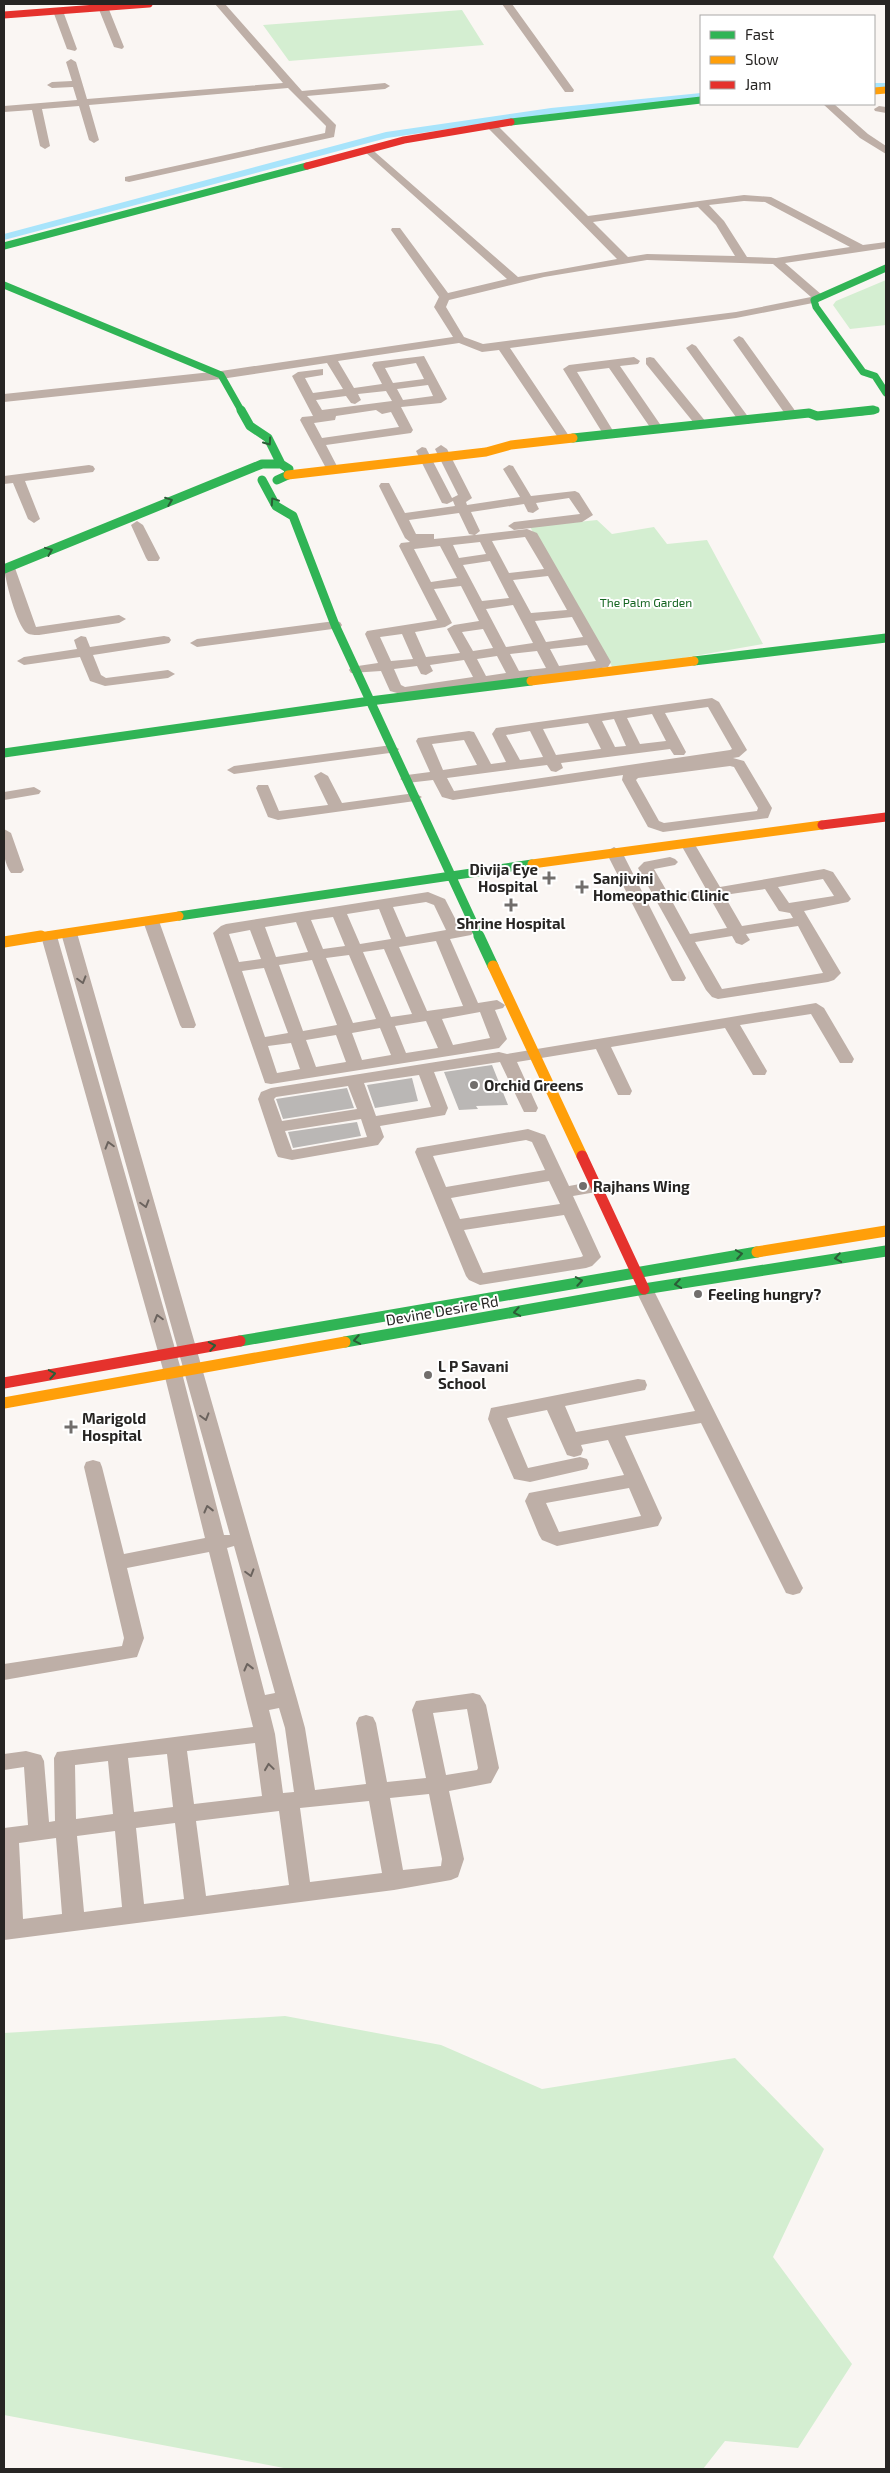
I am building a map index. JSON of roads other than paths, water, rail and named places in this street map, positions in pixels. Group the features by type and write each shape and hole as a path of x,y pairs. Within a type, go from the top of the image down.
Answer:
{"street":[{"path":"4,15 149,4"},
{"path":"129,179 330,135 331,125 298,94 220,4"},
{"path":"507,4 569,90"},
{"path":"103,7 118,46"},
{"path":"58,11 72,49"},
{"path":"71,62 94,140"},
{"path":"52,85 77,84"},
{"path":"4,109 290,85"},
{"path":"298,94 385,86"},
{"path":"4,246 404,140 491,126 700,100"},
{"path":"829,105 842,118 886,152"},
{"path":"36,106 45,146"},
{"path":"491,126 625,260"},
{"path":"368,149 515,280"},
{"path":"585,220 701,203 749,198 767,199 859,248"},
{"path":"701,203 720,223 743,260"},
{"path":"396,230 445,297"},
{"path":"460,339 440,307 441,301 445,297 515,280 625,260 658,256 776,260 886,245"},
{"path":"776,260 816,299 816,307 863,372 875,376 886,393"},
{"path":"4,398 334,364 460,339 482,348 736,315 816,299 886,268"},
{"path":"4,285 221,375 250,426 268,438 286,473"},
{"path":"739,340 792,416"},
{"path":"503,346 565,439"},
{"path":"692,348 745,421"},
{"path":"334,364 298,375 318,414 441,399 434,381 420,359 380,364 378,366 399,404"},
{"path":"610,434 569,370 634,361"},
{"path":"650,361 702,425"},
{"path":"612,363 658,430"},
{"path":"334,364 360,409"},
{"path":"863,372 858,378 863,386"},
{"path":"309,397 434,381"},
{"path":"257,470 277,480 286,473 443,453 481,444 511,445 809,413 817,416 880,411 876,399 886,398"},
{"path":"319,442 407,430 394,408 306,420 332,466"},
{"path":"245,441 250,426"},
{"path":"443,453 455,478 455,503 450,538 455,562 515,677"},
{"path":"424,455 437,480 479,534 494,558 556,675"},
{"path":"119,619 32,630 28,626 7,574 257,470 268,463 286,473"},
{"path":"4,480 89,469"},
{"path":"509,469 540,523"},
{"path":"257,470 276,506 293,516 335,626 510,1003 635,1271 793,1588"},
{"path":"18,478 34,519"},
{"path":"437,480 455,478"},
{"path":"385,486 412,539 450,538"},
{"path":"398,512 525,495 571,494 587,515 582,518 524,525 406,546 449,626 482,681"},
{"path":"455,503 511,502 525,495"},
{"path":"511,502 524,525"},
{"path":"293,516 300,504"},
{"path":"75,546 137,525 147,515"},
{"path":"137,525 152,558"},
{"path":"479,534 530,534 592,640 603,664 556,675 515,677 397,690 372,634 407,629 488,624"},
{"path":"455,562 494,558"},
{"path":"505,577 552,572"},
{"path":"427,586 465,581"},
{"path":"478,606 517,601"},
{"path":"526,618 575,613"},
{"path":"75,626 95,678 98,681 105,682 168,674"},
{"path":"197,643 335,626"},
{"path":"407,629 433,687"},
{"path":"4,753 556,675 886,638"},
{"path":"24,661 164,640"},
{"path":"356,670 592,640"},
{"path":"504,789 469,735 424,740 448,794 451,796 504,789 738,753 740,750 712,702 534,726 499,733 515,764"},
{"path":"656,709 684,761"},
{"path":"618,714 635,749"},
{"path":"593,718 615,751 631,769"},
{"path":"534,726 562,780"},
{"path":"407,779 674,744"},
{"path":"234,770 392,749"},
{"path":"737,762 765,808 766,811 763,815 663,828 653,824 628,778 634,774 737,762"},
{"path":"321,776 337,808"},
{"path":"263,788 272,814 278,816 415,796"},
{"path":"4,796 34,791"},
{"path":"763,815 772,831"},
{"path":"4,942 614,852 886,817"},
{"path":"4,834 16,870"},
{"path":"687,843 740,936"},
{"path":"614,852 678,978"},
{"path":"670,862 649,865 646,868 718,994 832,975 831,970 798,914 784,908 769,884"},
{"path":"665,900 827,874 843,897 841,900 740,936 685,939"},
{"path":"302,917 318,954 345,1029 355,1073 376,1137 372,1141 292,1155 284,1153 266,1099 268,1094 355,1073 401,1059 493,1044 499,1041 479,1008 448,935 440,902 434,899 423,897 256,924 223,931 221,933 232,968 271,1079 310,1073 355,1073 425,1069 499,1057 507,1058 816,1008"},
{"path":"384,904 396,943 426,1016 447,1052"},
{"path":"338,911 401,1059"},
{"path":"151,921 188,1025"},
{"path":"256,924 310,1073"},
{"path":"232,968 477,931"},
{"path":"68,933 186,1351 182,1371 191,1443 265,1734 289,1801 301,1892"},
{"path":"50,936 168,1354 182,1371 211,1439 287,1699 295,1728 289,1801"},
{"path":"805,990 846,1059"},
{"path":"258,1042 510,1003"},
{"path":"730,1022 759,1071"},
{"path":"78,1035 96,1032"},
{"path":"601,1042 624,1090"},
{"path":"507,1058 530,1108"},
{"path":"276,1127 440,1110 425,1069"},
{"path":"93,1090 112,1087"},
{"path":"532,1134 540,1139 592,1252 590,1260 487,1280 475,1276 439,1194 423,1155 425,1150 532,1134"},
{"path":"118,1176 136,1173"},
{"path":"439,1194 556,1174"},
{"path":"453,1226 568,1200 596,1187"},
{"name":"Devine Desire Rd","path":"4,1383 635,1271 886,1232"},
{"name":"Devine Desire Rd","path":"4,1403 644,1289 886,1251"},
{"path":"142,1264 161,1260"},
{"path":"580,1464 530,1475 521,1474 497,1419 498,1413 501,1410 638,1385"},
{"path":"553,1401 590,1488"},
{"path":"570,1440 707,1415"},
{"path":"614,1432 635,1480 651,1521 552,1538 548,1535 535,1501 536,1498 635,1480"},
{"path":"191,1443 211,1439"},
{"path":"4,1672 130,1652 134,1638 93,1467"},
{"path":"116,1562 240,1539"},
{"path":"257,1704 287,1699"},
{"path":"366,1723 394,1880"},
{"path":"74,1922 66,1828 64,1758 265,1734"},
{"path":"176,1744 196,1906"},
{"path":"117,1751 134,1914"},
{"path":"4,1762 26,1759 34,1761 40,1832"},
{"path":"437,1784 453,1859 450,1871 443,1874 8,1930 6,1836 289,1801 437,1784"}],"waterway":[{"path":"875,86 886,86"},
{"path":"4,237 386,135 551,111 700,96"}],"place":[{"name":"Divija Eye Hospital","path":"549,878"},
{"name":"Sanjivini Homeopathic Clinic","path":"582,887"},
{"name":"Shrine Hospital","path":"511,905"},
{"name":"Orchid Greens","path":"474,1085"},
{"name":"Rajhans Wing","path":"583,1186"},
{"name":"Feeling hungry?","path":"698,1294"},
{"name":"L P Savani School","path":"428,1375"},
{"name":"Marigold Hospital","path":"71,1427"}],"park label":[{"name":"The Palm Garden","path":"646,602"}]}
